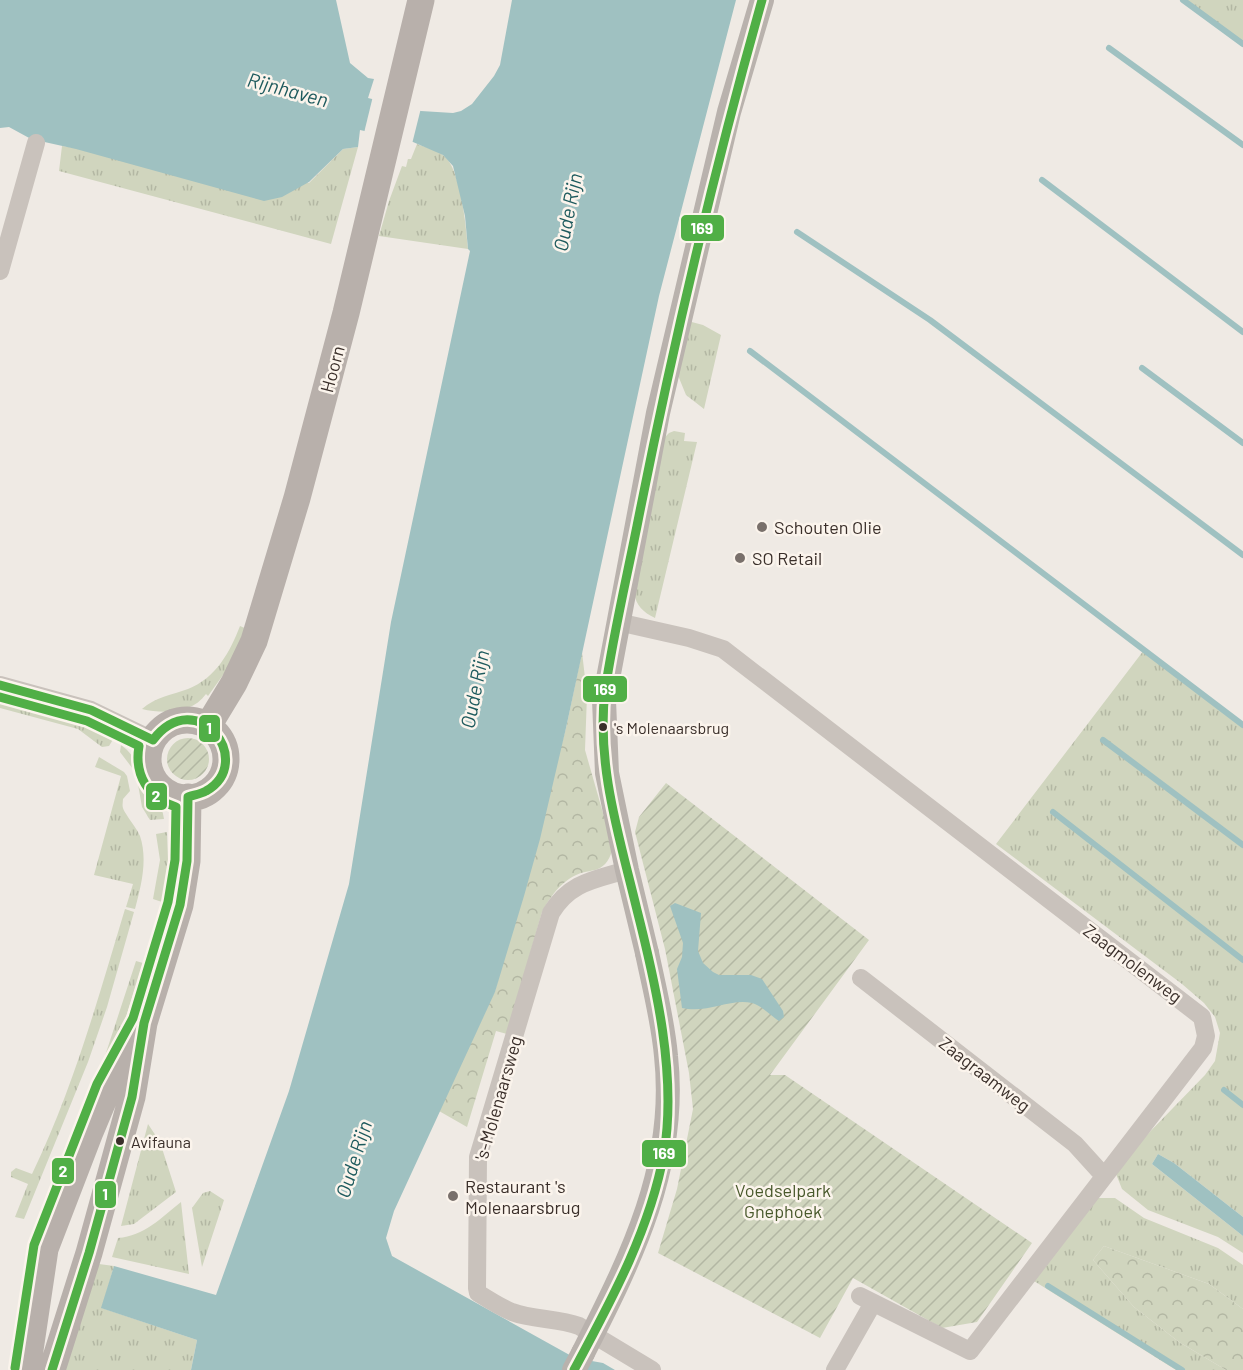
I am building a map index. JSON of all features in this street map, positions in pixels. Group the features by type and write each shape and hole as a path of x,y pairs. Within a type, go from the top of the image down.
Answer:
{"main road":[{"name":"Hoorn","path":"208,726 234,683 254,641 300,487 346,313 421,0"},
{"path":"193,720 208,726 219,736 225,750 226,765 220,779 210,790 196,796 180,797 165,790 154,779 149,764 153,740 164,728 178,721 193,720"},
{"path":"52,1370 88,1259 132,1097 144,1023 180,905 187,861 188,797"},
{"path":"27,1370 45,1249 108,1089 144,1023"}],"street":[{"path":"578,1362 639,1237 663,1158 667,1122 666,1056 647,953 607,773 604,700 658,413 729,112 762,0"},
{"path":"0,271 36,143"},
{"name":"Zaagmolenweg","path":"618,622 689,638 723,649 1202,1017 1206,1036 1203,1048 970,1350 867,1299 835,1370"},
{"path":"0,685 91,710 153,740"},
{"name":"'s-Molenaarsweg","path":"627,870 572,888 560,899 551,913 478,1157 477,1288 478,1293 488,1300 514,1312 569,1322 579,1326 652,1370"},
{"name":"Zaagraamweg","path":"861,978 1075,1144 1104,1176"}],"green space":[{"path":"1180,0 1243,0 1243,47"},
{"path":"417,144 443,155 454,172 461,199 468,249 379,236 402,166 406,167"},
{"path":"62,146 309,183 343,149 358,147 331,244 59,171"},
{"path":"688,321 703,325 721,335 704,409 686,395 677,373"},
{"path":"674,431 685,433 684,441 697,442 655,618 641,608 634,592 663,439"},
{"path":"240,626 247,629 233,661 208,696 206,694 200,701 177,711 159,712 142,709 152,702 188,689 207,678 227,654"},
{"path":"1144,650 1243,725 1243,1217 1174,1163 1158,1154 1152,1164 1243,1236 1243,1253 1218,1237 1148,1210 1122,1189 1116,1174 1140,1142 1205,1075 1215,1061 1220,1033 1215,1017 1204,1003 1182,984 996,844"},
{"path":"582,652 587,695 585,750 613,848 609,858 600,868 576,875 561,886 550,898 542,912 507,1034 496,1031 467,1127 439,1111 495,991 566,728"},
{"path":"8,696 73,714 114,738 109,746 102,747 78,729 0,708 0,699"},
{"path":"188,738 196,739 203,744 208,751 208,767 203,774 196,779 188,780 180,779 173,774 168,767 167,759 168,751 173,744 180,739"},
{"path":"121,745 134,759 143,779 160,805 164,819 150,820 142,807 136,773 120,752"},
{"path":"99,757 127,776 130,791 123,799 123,807 140,836 144,864 135,909 126,907 133,884 94,875 121,776 95,767"},
{"name":"Voedselpark Gnephoek","path":"666,783 869,940 770,1075 785,1075 1032,1243 977,1322 942,1328 853,1278 820,1338 658,1253 677,1189 693,1109 689,1073 665,949 635,832 639,817"},
{"path":"167,832 168,861 162,902 153,899 160,860 156,834"},
{"path":"125,909 134,912 107,1007 88,1062 24,1219 15,1217 28,1184 11,1177 11,1172 16,1168 32,1174 47,1142 84,1043"},
{"path":"136,961 143,963 115,1052 42,1237 34,1235 56,1175 88,1104"},
{"path":"148,1124 160,1142 176,1192 134,1224 121,1226"},
{"path":"210,1191 224,1200 202,1267 192,1208 203,1193"},
{"path":"1098,1198 1115,1198 1144,1218 1218,1248 1243,1265 1243,1309 1209,1284 1104,1246 1093,1260 1134,1307 1179,1342 1226,1370 1176,1370 1034,1281"},
{"path":"181,1202 189,1274 112,1257 118,1238 144,1230"},
{"path":"1104,1246 1209,1284 1243,1309 1243,1370 1226,1370 1179,1342 1134,1307 1093,1260"},
{"path":"99,1264 114,1266 102,1308 197,1340 191,1370 64,1370"}],"water":[{"path":"0,0 336,0 350,63 368,78 374,79 368,98 421,111 453,113 472,104 500,65 512,0 736,0 659,296 566,728 524,896 495,992 394,1211 386,1238 392,1256 575,1358 603,1363 615,1370 191,1370 197,1340 101,1308 114,1266 216,1295 289,1091 349,884 391,622 470,251 465,216 453,166 443,155 413,142 360,130 358,147 343,149 309,182 282,197 264,201 76,149 31,139 9,127 0,128"},
{"path":"675,903 701,913 698,951 703,963 719,975 751,975 762,979 783,1011 784,1017 779,1021 759,1006 744,1002 700,1009 682,1008 677,969 682,957 683,943 670,906"},
{"path":"1158,1154 1174,1163 1243,1217 1243,1236 1152,1164"}],"pier":[{"path":"373,96 421,108 412,144 364,133"}],"waterway":[{"path":"1183,0 1243,44"},
{"path":"1109,48 1243,145"},
{"path":"1042,180 1243,332"},
{"path":"797,232 930,320 1243,555"},
{"path":"750,351 1243,725"},
{"path":"1142,368 1243,443"},
{"path":"1103,740 1243,845"},
{"path":"1053,812 1243,960"},
{"path":"1224,1090 1243,1105"},
{"path":"1048,1286 1182,1370"}],"transit line":[{"name":"169","path":"574,1370 628,1265 639,1237 658,1182 667,1123 666,1062 657,999 611,802 604,746 605,691 650,460 679,328 710,196 762,0"},
{"name":"1","path":"0,685 91,710 153,740 170,725 187,720 203,723 215,733 223,747 225,763 220,778 206,791 188,797 187,861 180,905 144,1023 132,1097 89,1253 52,1370"},
{"name":"2","path":"0,697 87,721 139,746 139,766 145,784 158,798 176,807 175,860 168,902 133,1018 97,1084 34,1245 15,1368"}],"place":[{"name":"Schouten Olie","path":"762,527"},
{"name":"SO Retail","path":"740,558"},
{"name":"'s Molenaarsbrug","path":"603,727"},
{"name":"Avifauna","path":"120,1141"},
{"name":"Restaurant 's Molenaarsbrug","path":"453,1196"}],"water label":[{"name":"Rijnhaven","path":"288,89"},
{"name":"Oude Rijn","path":"567,212"},
{"name":"Oude Rijn","path":"474,689"},
{"name":"Oude Rijn","path":"353,1159"}]}
